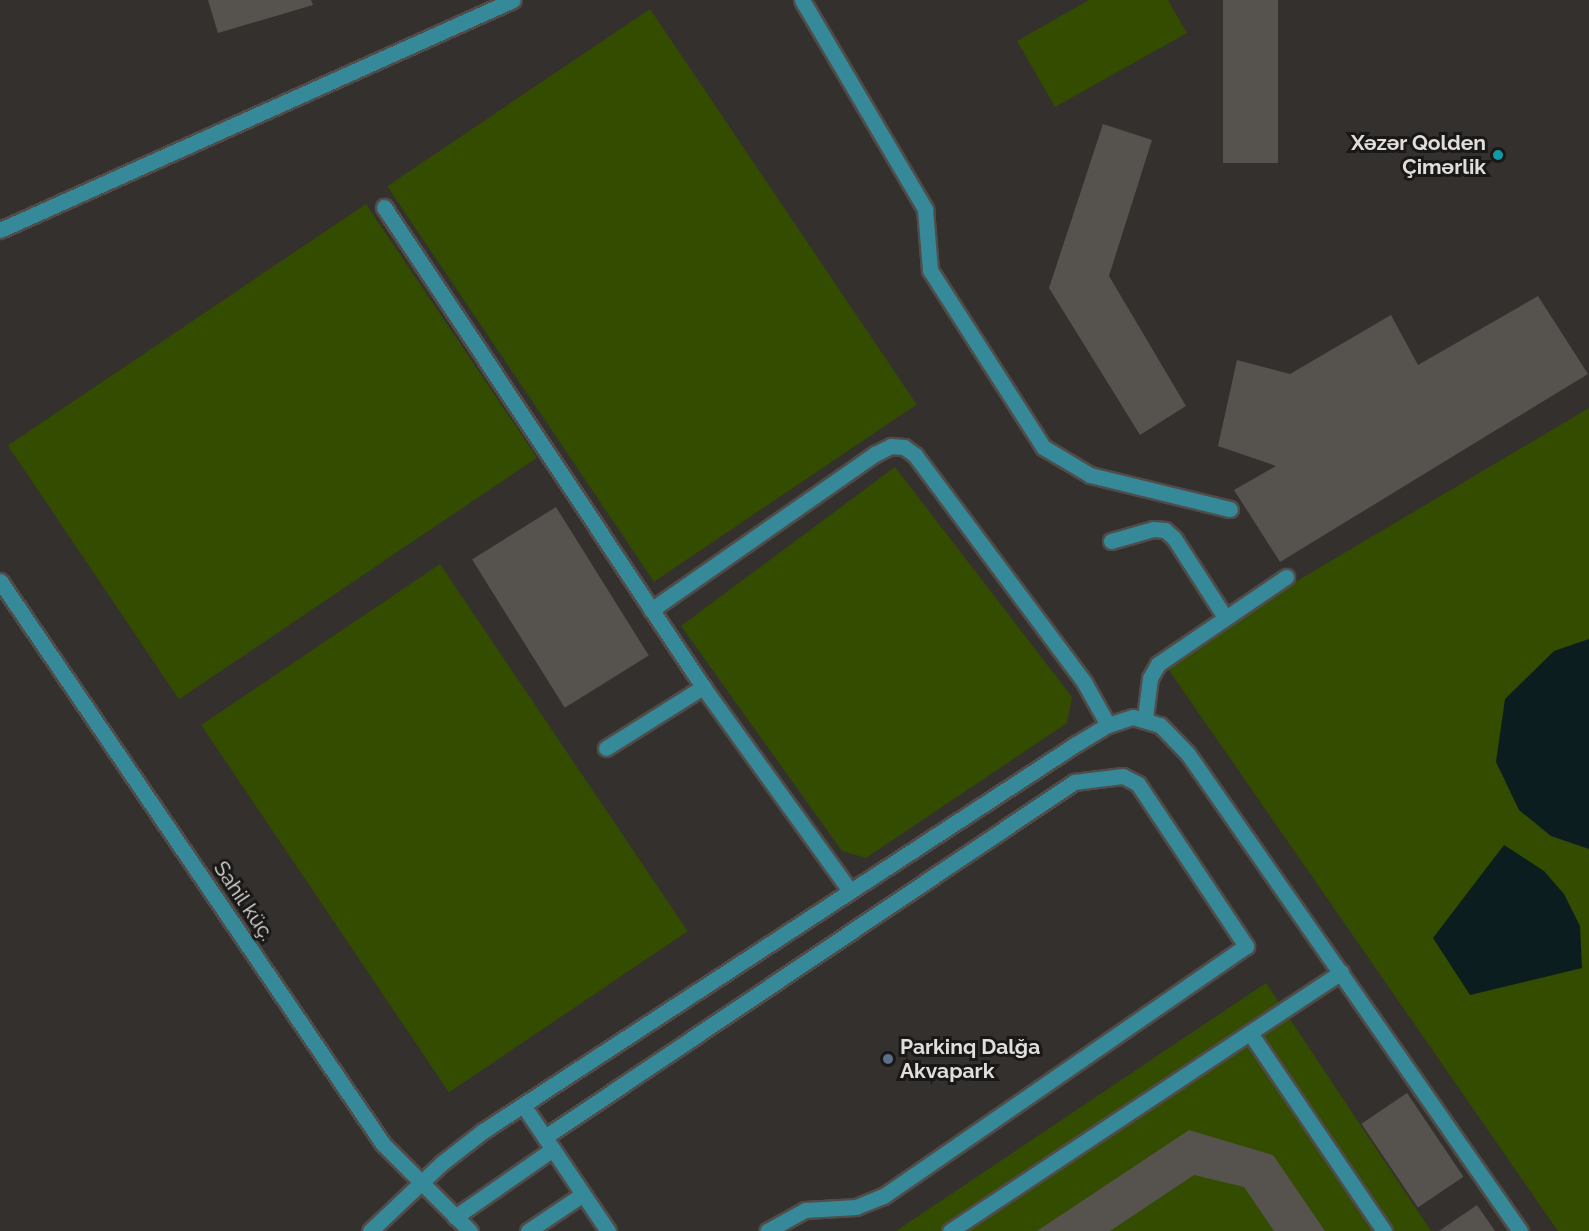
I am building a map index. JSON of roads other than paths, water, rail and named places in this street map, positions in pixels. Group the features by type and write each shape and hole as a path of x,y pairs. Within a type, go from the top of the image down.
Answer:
{"street":[{"path":"0,230 513,0"},
{"path":"802,0 925,209 930,270 1043,447 1090,475 1230,509"},
{"path":"384,207 703,687 850,891"},
{"path":"651,610 875,454 891,446 904,447 915,455 1084,682 1108,725"},
{"path":"1111,541 1154,529 1165,530 1174,538 1225,617"},
{"path":"1144,718 1150,678 1158,664 1286,577"},
{"name":"Sahil küç.","path":"0,581 382,1144 419,1184 470,1231"},
{"path":"606,748 703,687"},
{"path":"370,1231 419,1184 523,1105 1108,725 1144,718 1172,735 1188,754 1520,1231"},
{"path":"455,1217 549,1143 1074,782 1123,776 1138,784 1246,946 883,1196 856,1207 805,1210 767,1231"},
{"path":"950,1231 1341,972"},
{"path":"1250,1033 1384,1231"},
{"path":"523,1105 608,1231"},
{"path":"528,1231 583,1194"}],"place":[{"name":"Xəzər Qolden Çimərlik","path":"1498,155"},
{"name":"Parkinq Dalğa Akvapark","path":"888,1059"}]}
